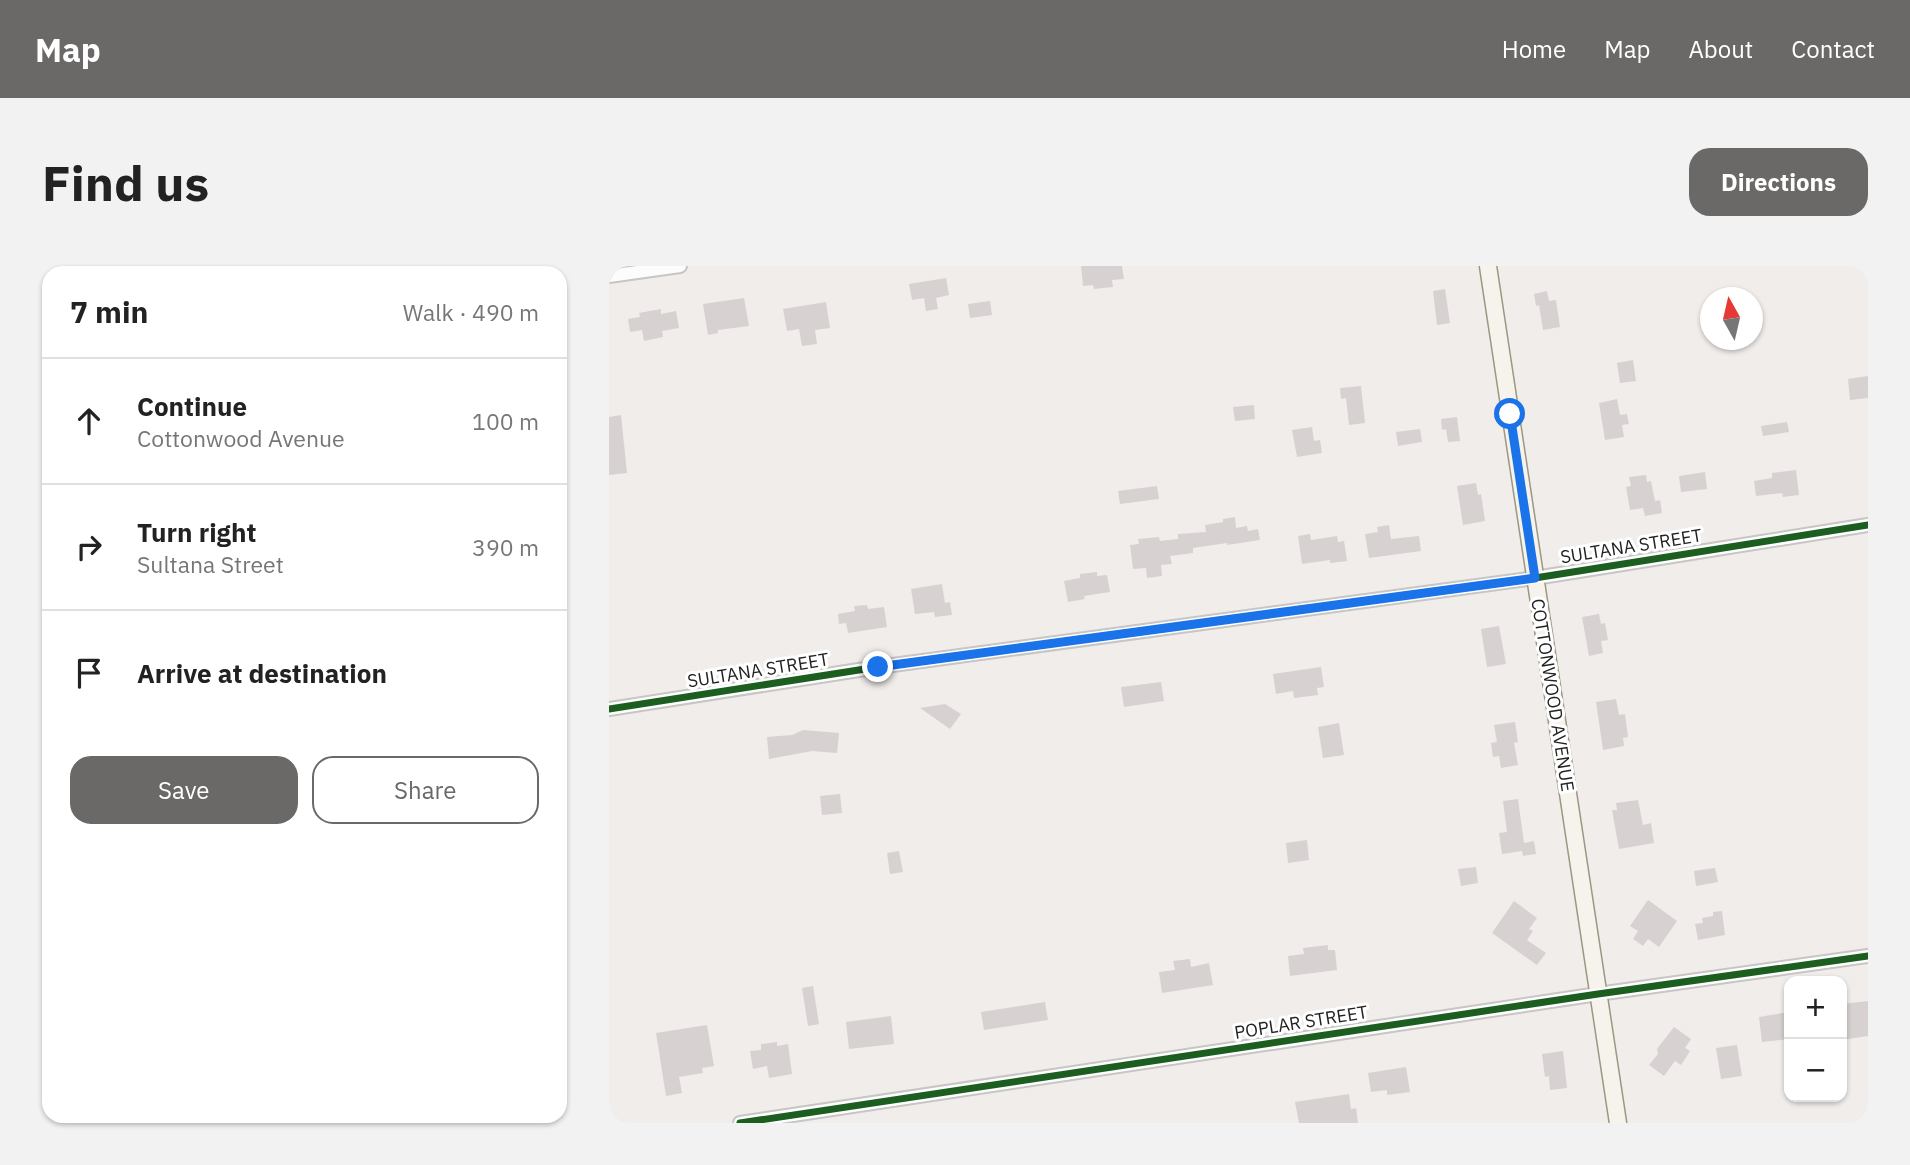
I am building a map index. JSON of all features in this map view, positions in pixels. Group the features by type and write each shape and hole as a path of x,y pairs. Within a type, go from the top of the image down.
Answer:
{"street":[{"path":"609,276 680,266"},
{"name":"COTTONWOOD AVENUE","path":"1488,266 1618,1123"},
{"name":"SULTANA STREET","path":"609,709 878,667 1535,578 1868,525"},
{"name":"POPLAR STREET","path":"740,1123 1598,993 1868,956"}],"building":[{"path":"1081,266 1122,266 1124,279 1112,280 1113,287 1094,289 1093,285 1083,286"},
{"path":"946,278 949,295 936,298 938,309 926,311 924,298 912,300 909,284"},
{"path":"1445,289 1450,323 1437,325 1433,291"},
{"path":"1547,291 1549,301 1556,300 1560,327 1543,330 1539,305 1536,306 1534,294"},
{"path":"744,298 749,326 718,330 718,333 708,335 703,304"},
{"path":"990,301 992,315 970,318 968,304"},
{"path":"826,302 830,328 815,330 817,344 802,346 799,329 787,331 783,309"},
{"path":"661,309 661,314 676,311 679,328 662,331 663,337 644,341 642,330 630,332 628,319 640,317 639,313"},
{"path":"1633,360 1636,381 1620,383 1617,363"},
{"path":"1868,376 1868,398 1850,400 1848,379"},
{"path":"1361,386 1365,423 1349,425 1346,398 1341,399 1340,388"},
{"path":"1617,399 1620,415 1627,414 1629,424 1622,425 1624,437 1605,440 1599,403"},
{"path":"1254,405 1255,419 1235,421 1233,407"},
{"path":"621,415 627,473 609,475 609,417"},
{"path":"1457,417 1460,441 1448,442 1446,429 1442,430 1441,419"},
{"path":"1787,422 1789,432 1763,436 1761,426"},
{"path":"1312,427 1314,441 1320,440 1322,453 1297,457 1292,430"},
{"path":"1420,429 1422,442 1398,446 1396,432"},
{"path":"1796,470 1799,495 1783,497 1782,493 1756,496 1754,481 1772,478 1772,473"},
{"path":"1705,472 1707,489 1681,492 1679,476"},
{"path":"1646,475 1647,482 1651,481 1655,501 1660,500 1662,513 1645,516 1643,508 1630,510 1626,487 1631,486 1629,477"},
{"path":"1476,483 1478,495 1481,494 1485,521 1463,525 1457,486"},
{"path":"1157,486 1159,499 1120,504 1118,491"},
{"path":"1235,517 1236,528 1247,526 1248,531 1258,529 1260,540 1193,548 1193,553 1170,556 1172,564 1161,565 1162,576 1147,578 1146,568 1133,569 1130,545 1139,544 1138,539 1178,539 1178,534 1206,532 1205,525"},
{"path":"1389,525 1391,539 1419,536 1421,551 1369,558 1365,534 1378,532 1377,527"},
{"path":"1310,534 1311,540 1337,536 1338,542 1344,541 1347,561 1330,563 1330,560 1302,564 1298,536"},
{"path":"1097,572 1097,576 1107,575 1110,592 1084,596 1085,599 1068,602 1064,581 1080,578 1080,574"},
{"path":"942,584 945,603 950,602 952,615 935,617 934,612 915,614 911,589"},
{"path":"867,605 868,609 884,607 887,627 848,633 846,623 839,624 838,614 855,611 854,606"},
{"path":"1599,614 1601,624 1605,623 1608,640 1601,641 1603,653 1589,656 1582,617"},
{"path":"1499,626 1506,664 1487,667 1481,629"},
{"path":"1321,667 1324,687 1317,688 1318,695 1294,698 1293,691 1276,694 1273,674"},
{"path":"1161,682 1164,701 1124,707 1121,687"},
{"path":"1616,699 1619,715 1625,714 1628,737 1623,738 1624,746 1603,750 1596,702"},
{"path":"945,704 961,714 950,729 920,708"},
{"path":"1515,722 1518,742 1514,743 1518,765 1501,768 1499,756 1493,757 1491,743 1497,742 1494,725"},
{"path":"1339,723 1344,755 1323,758 1318,727"},
{"path":"803,730 839,733 837,753 812,751 769,759 767,737 792,735"},
{"path":"840,794 842,813 822,815 820,796"},
{"path":"1518,799 1524,843 1534,841 1536,854 1523,856 1522,851 1502,854 1499,833 1507,832 1503,801"},
{"path":"1638,800 1643,825 1651,823 1654,843 1619,849 1612,810 1617,810 1616,803"},
{"path":"1307,840 1309,860 1288,863 1286,843"},
{"path":"899,851 903,872 890,874 887,853"},
{"path":"1476,867 1478,883 1461,886 1458,869"},
{"path":"1715,868 1718,882 1696,886 1694,871"},
{"path":"1648,900 1677,921 1659,947 1648,939 1643,946 1633,939 1638,931 1630,926"},
{"path":"1514,901 1537,918 1529,929 1533,931 1527,940 1546,953 1537,965 1492,933"},
{"path":"1722,911 1725,935 1698,940 1695,924 1703,923 1702,918 1713,916 1713,912"},
{"path":"1328,945 1328,950 1335,950 1337,970 1290,976 1288,956 1304,954 1303,948"},
{"path":"1190,959 1191,967 1209,963 1213,985 1162,993 1159,972 1175,970 1173,961"},
{"path":"813,986 819,1024 808,1026 802,988"},
{"path":"1868,1001 1868,1036 1847,1039 1847,1003"},
{"path":"1045,1002 1048,1020 984,1030 981,1012"},
{"path":"1784,1013 1784,1040 1762,1042 1759,1017"},
{"path":"891,1016 894,1044 849,1049 846,1022"},
{"path":"707,1025 714,1066 702,1068 703,1073 679,1077 682,1093 666,1096 656,1033"},
{"path":"1674,1027 1691,1039 1685,1048 1690,1051 1681,1065 1675,1061 1664,1076 1649,1065 1658,1054 1657,1049"},
{"path":"777,1042 777,1046 788,1044 792,1074 769,1078 767,1066 753,1069 750,1051 761,1050 761,1044"},
{"path":"1737,1045 1742,1076 1721,1079 1716,1048"},
{"path":"1563,1051 1567,1088 1550,1090 1542,1054"},
{"path":"1406,1067 1410,1092 1387,1095 1387,1090 1371,1092 1368,1073"},
{"path":"1349,1094 1351,1109 1356,1108 1358,1123 1299,1123 1295,1102"}],"cycle path":[{"path":"609,709 878,667 1535,578 1868,525"},
{"path":"740,1123 1868,956"}],"route":[{"path":"878,667 1535,578 1510,414"}]}
